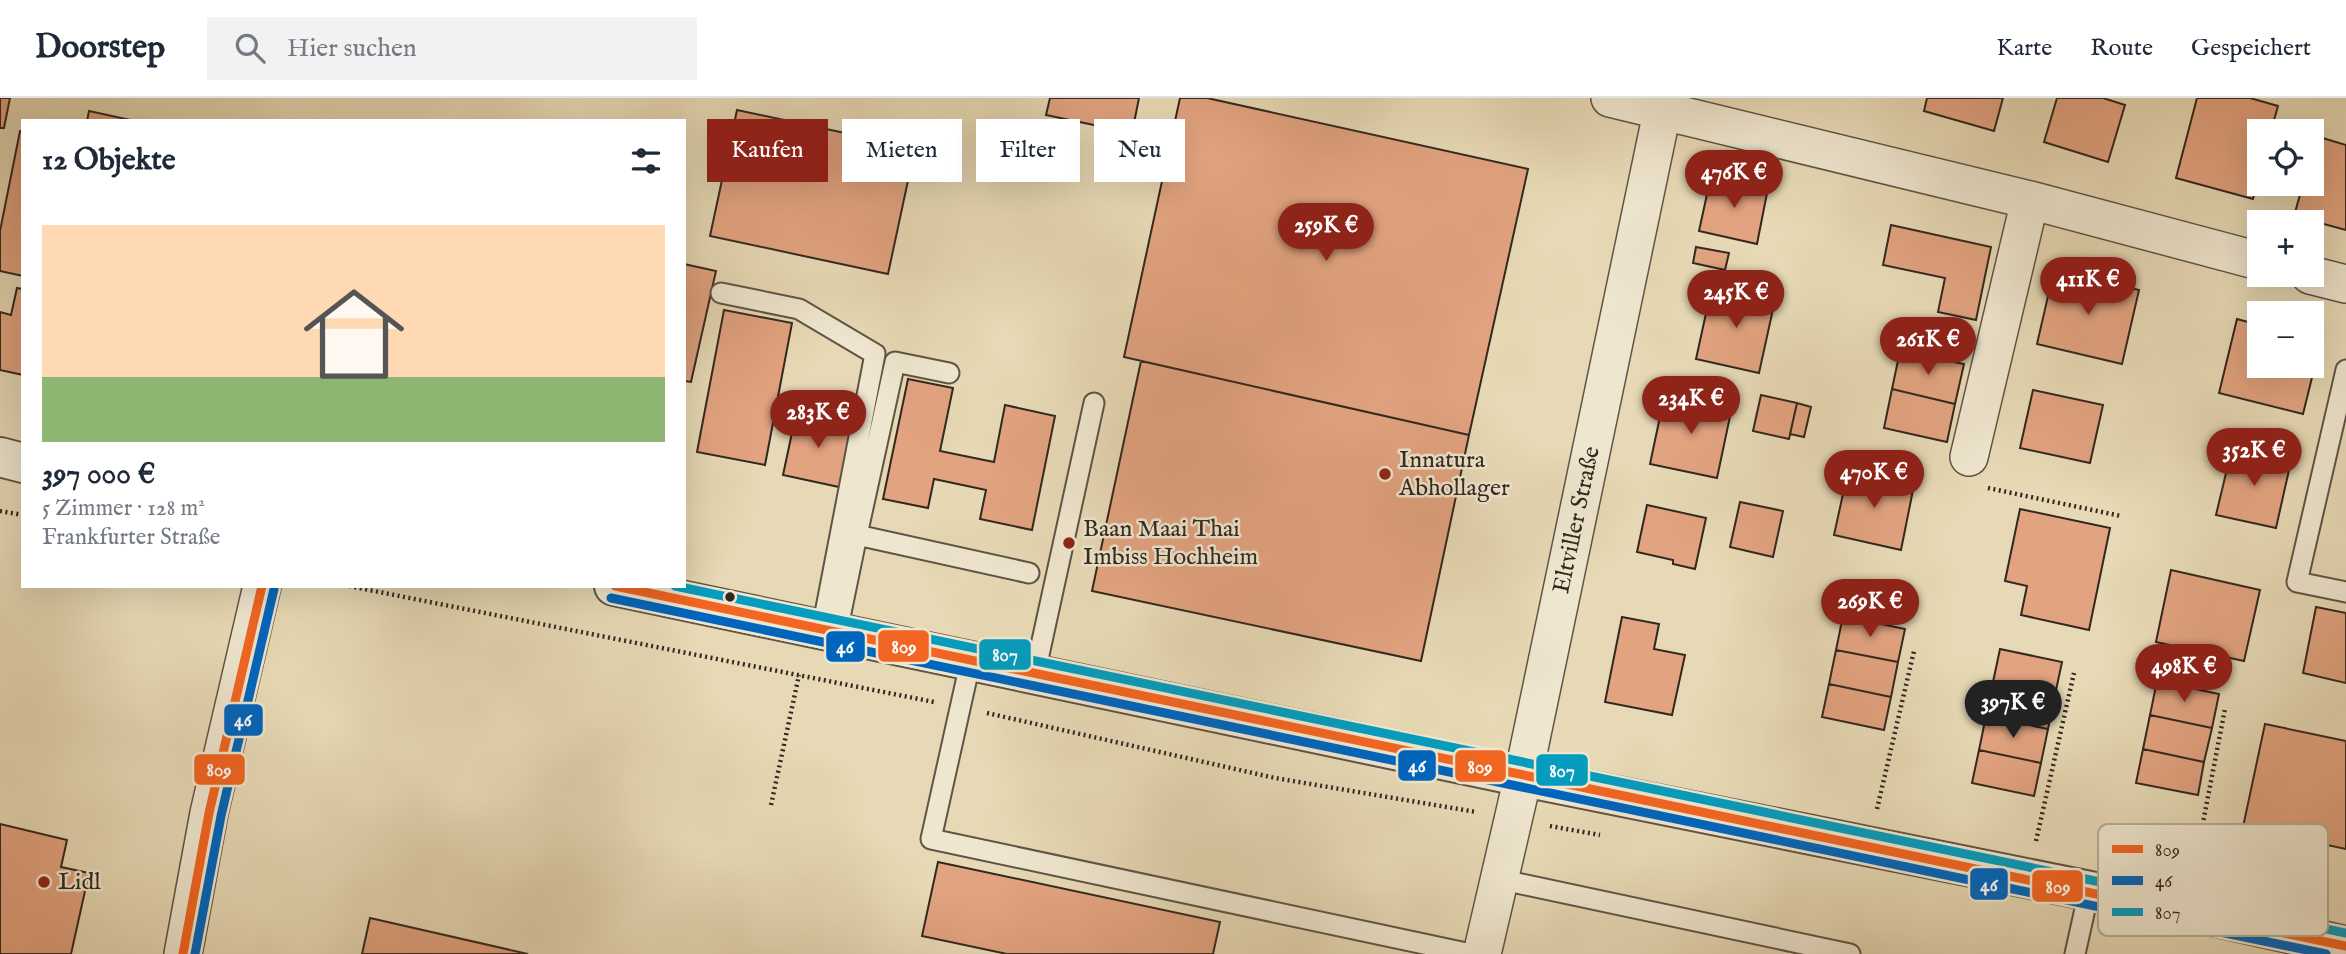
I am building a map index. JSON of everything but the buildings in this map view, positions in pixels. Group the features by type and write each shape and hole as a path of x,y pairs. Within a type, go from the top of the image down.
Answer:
{"street":[{"path":"1610,98 1664,104 2247,258"},
{"name":"Eltviller Straße","path":"1482,954 1523,777 1664,104"},
{"path":"1969,457 2030,200"},
{"path":"2324,278 2346,284"},
{"path":"0,457 21,462"},
{"path":"183,954 209,813 262,588"},
{"path":"624,588 1523,777 2098,893"},
{"path":"2299,936 2346,946"}],"lane":[{"path":"721,293 799,309 875,354 830,630"},
{"path":"830,630 857,535 895,362 949,373"},
{"path":"2346,370 2297,582 2346,592"},
{"path":"1035,673 1094,403"},
{"path":"857,535 1029,573"},
{"path":"971,659 931,839 1471,954"},
{"path":"1499,879 1850,954"},
{"path":"2075,954 2089,891"}],"path":[{"path":"1969,457 1959,482 2121,516"},
{"path":"0,511 21,515"},
{"path":"1877,810 1914,651"},
{"path":"2035,841 2074,673"},
{"path":"771,805 799,676"},
{"path":"2202,824 2225,709"}],"transit line":[{"name":"809","path":"183,954 209,813 262,588"},
{"name":"809","path":"625,588 2098,894"},
{"name":"807","path":"685,588 2098,882"},
{"name":"46","path":"195,954 221,816 274,589"},
{"name":"46","path":"611,598 2098,907"},
{"name":"807","path":"2328,929 2346,933"},
{"name":"46","path":"2239,936 2326,954"},
{"name":"809","path":"2298,936 2346,946"}],"place":[{"name":"Innatura Abhollager","path":"1385,474"},
{"name":"Baan Maai Thai Imbiss Hochheim","path":"1069,543"},
{"name":"Lidl","path":"44,882"}]}
